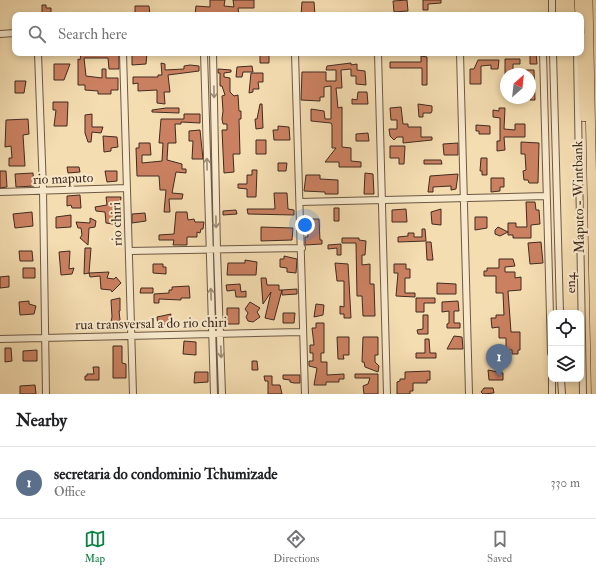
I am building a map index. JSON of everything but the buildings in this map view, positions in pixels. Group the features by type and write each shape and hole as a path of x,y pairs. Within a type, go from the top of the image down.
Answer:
{"highway":[{"path":"579,0 580,12"},
{"name":"Maputo - Wintbank","path":"588,0 596,394"},
{"name":"Maputo - Wintbank","path":"582,56 591,394"}],"street":[{"path":"552,0 552,12"},
{"path":"574,0 576,12"},
{"path":"0,34 12,33"},
{"path":"38,56 43,190 46,394"},
{"name":"rio chiri","path":"123,56 133,394"},
{"path":"204,56 214,394"},
{"path":"213,56 222,394"},
{"path":"295,56 302,248 302,332 305,394"},
{"path":"378,56 380,200 387,394"},
{"path":"460,56 469,394"},
{"path":"543,56 551,346"},
{"path":"553,56 560,310"},
{"name":"en4","path":"577,56 583,394"},
{"name":"rio maputo","path":"0,192 127,188"},
{"path":"300,202 546,196"},
{"path":"129,251 209,251 302,248"},
{"name":"rua transversal a do rio chiri","path":"0,339 302,332"},
{"path":"552,382 552,394"},
{"path":"562,382 562,394"}],"place":[{"name":"secretaria do condominio Tchumizade","path":"499,377"}]}
